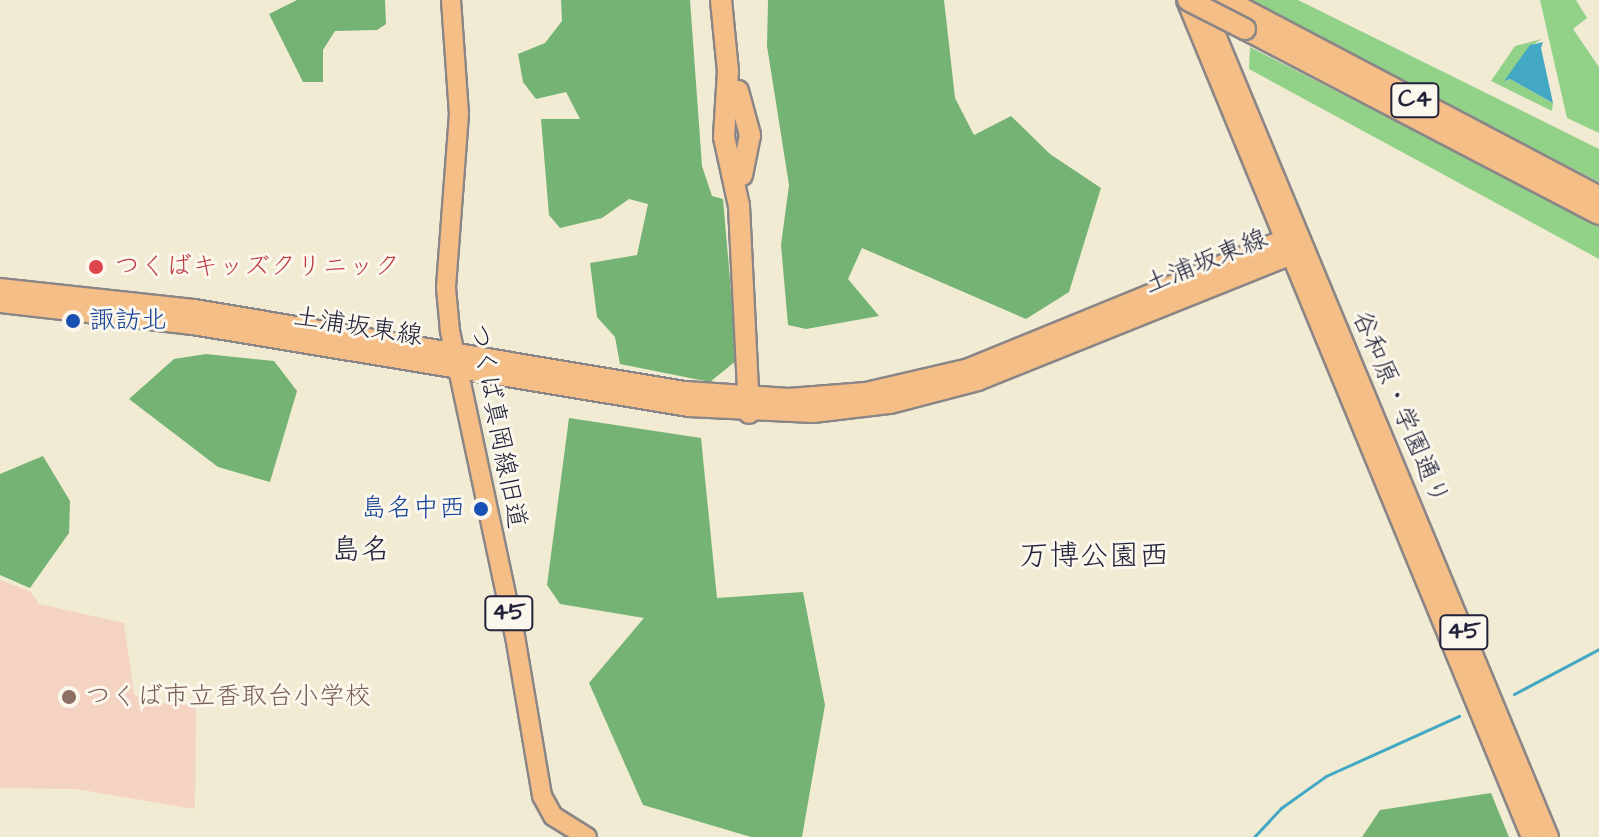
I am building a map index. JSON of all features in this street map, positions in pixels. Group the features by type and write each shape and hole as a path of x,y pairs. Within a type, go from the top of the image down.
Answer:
{"highway":[{"path":"724,0 733,70 750,135 744,146 739,206 749,405"},
{"name":"C4","path":"1187,0 1599,214"},
{"name":"C4","path":"1228,1 1599,197"}],"main road":[{"name":"つくば真岡線旧道","path":"451,0 459,114 446,288 457,361 542,796 553,816 587,837"},
{"name":"谷和原・学園通り","path":"1187,0 1549,837"},
{"name":"谷和原・学園通り","path":"1202,0 1292,245 1531,837"},
{"name":"土浦坂東線","path":"0,303 193,325 749,405 866,392 966,369 1292,245"},
{"name":"土浦坂東線","path":"0,288 194,309 457,361"}],"shaded area":[{"name":"つくば市立香取台小学校","path":"0,580 31,592 39,604 124,623 134,694 144,701 196,706 195,809 76,789 0,788"}],"green space":[{"path":"297,0 385,0 386,24 377,30 335,31 323,50 323,82 303,82 269,14"},
{"path":"561,0 690,0 702,166 712,196 723,199 737,360 710,382 620,364 615,337 597,317 590,263 637,255 648,204 629,199 602,218 560,228 549,215 541,119 580,119 566,92 536,99 523,82 518,54 545,43 562,21"},
{"path":"768,0 944,0 955,98 974,135 1011,116 1050,154 1101,188 1069,292 1026,319 862,248 848,279 879,316 806,329 788,325 781,245 789,185 767,46"},
{"path":"1243,0 1298,0 1599,149 1599,182"},
{"path":"1540,0 1576,0 1587,18 1573,29 1599,67 1599,133 1567,118"},
{"path":"1542,39 1530,46 1507,83 1510,79 1553,103 1552,111 1491,81 1515,46"},
{"path":"1250,47 1599,225 1599,259 1249,69"},
{"path":"206,354 274,361 297,391 270,482 218,467 129,399 174,359"},
{"path":"569,418 701,438 717,598 803,592 825,705 802,837 751,837 643,805 589,683 644,618 560,604 547,585"},
{"path":"43,456 70,501 69,533 30,588 0,575 0,474"},
{"path":"1491,793 1509,837 1362,837 1380,810"}],"water":[{"path":"1543,42 1541,48 1553,103 1510,79 1504,81 1530,45"}],"waterway":[{"path":"1514,694 1599,649"},
{"path":"1254,837 1281,808 1326,776 1459,716"}],"place":[{"name":"つくばキッズクリニック","path":"96,267"},
{"name":"諏訪北","path":"73,321"},
{"name":"島名中西","path":"481,509"},
{"name":"つくば市立香取台小学校","path":"69,697"}],"district":[{"name":"島名","path":"361,550"},
{"name":"万博公園西","path":"1094,556"}]}
